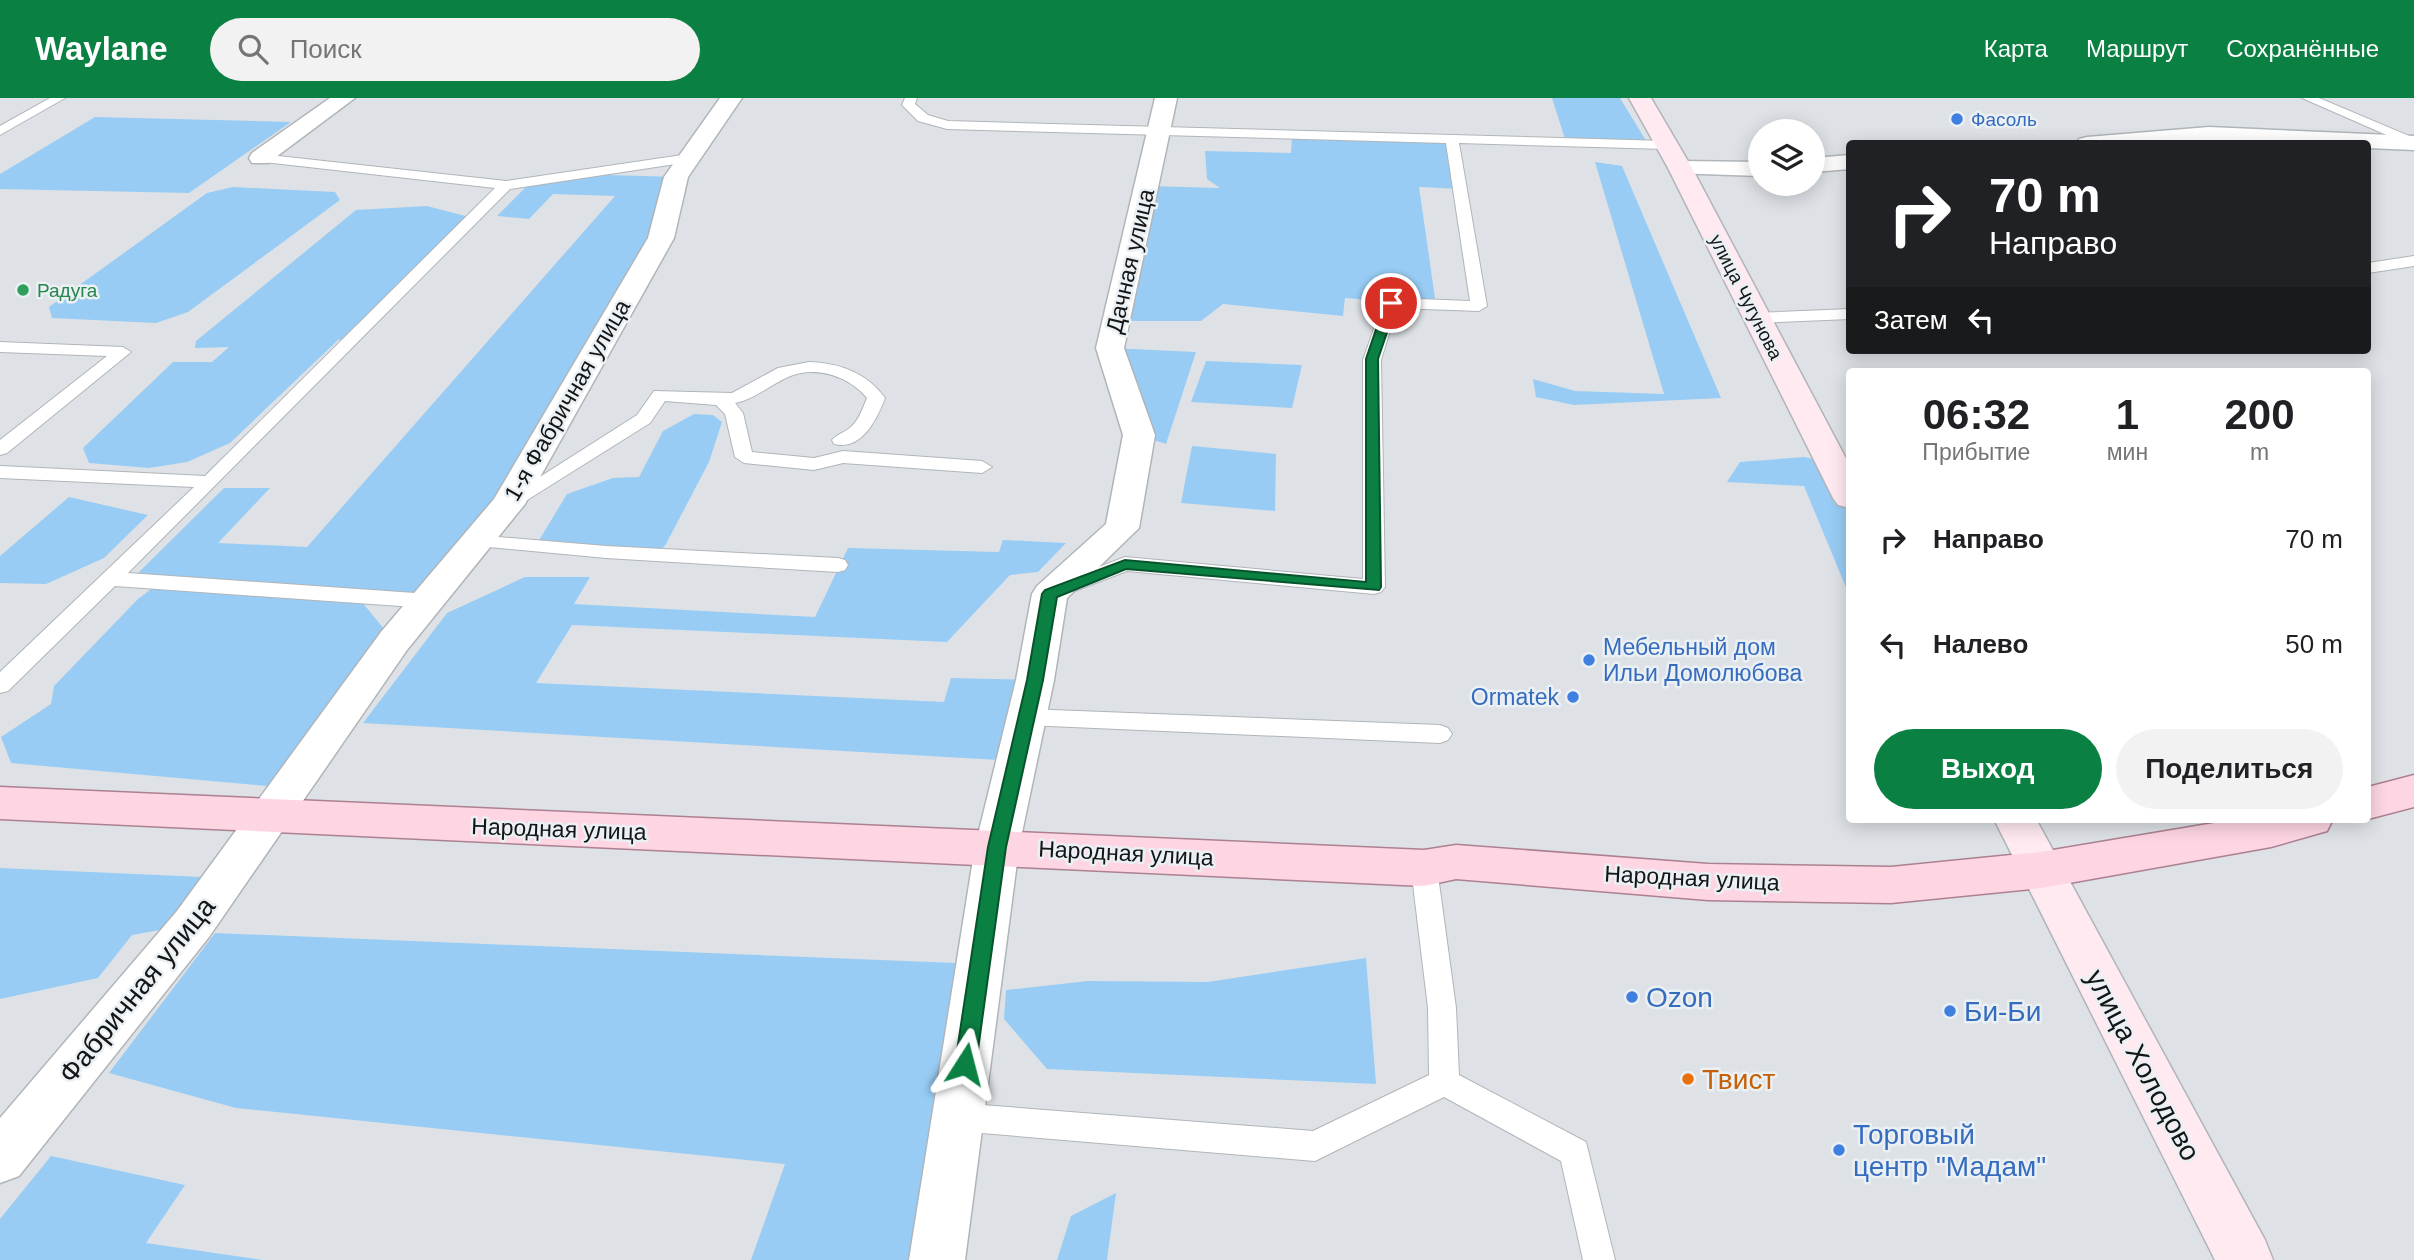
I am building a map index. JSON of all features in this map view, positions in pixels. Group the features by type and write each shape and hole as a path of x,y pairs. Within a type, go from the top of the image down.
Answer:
{"main road":[{"name":"улица Чугунова","path":"1640,98 1846,490"},
{"path":"2371,802 2414,790"},
{"name":"Народная улица","path":"0,803 1424,868 1456,863 1708,882 1891,885 2041,870 2271,830 2297,823"},
{"path":"2017,823 2041,870"},
{"name":"улица Холодово","path":"2041,870 2245,1260"}],"street":[{"path":"260,158 344,98"},
{"name":"1-я Фабричная улица","path":"269,817 394,641 429,601 474,541 508,504 661,238 676,177 731,98"},
{"name":"Дачная улица","path":"1050,594 1122,528 1139,435 1110,348 1166,98"},
{"path":"2136,140 2209,134 2346,140"},
{"path":"2371,141 2414,143"},
{"path":"1673,157 1748,167"},
{"path":"1825,164 1846,162"},
{"path":"937,1260 997,847 1027,717 1050,594"},
{"name":"Фабричная улица","path":"0,1158 193,924 269,817"}],"lane":[{"path":"0,131 59,98"},
{"path":"911,98 908,106 923,118 947,125 1452,139 1673,157"},
{"path":"2308,98 2414,143"},
{"path":"1050,594 1125,564 1374,587 1372,359 1391,303 1479,306 1452,139"},
{"path":"260,158 506,185 689,158"},
{"path":"0,685 210,482 506,185"},
{"path":"2371,268 2414,261"},
{"path":"1757,318 1846,314"},
{"path":"0,347 123,352 0,449"},
{"path":"508,504 644,419 660,396 735,399 786,371 830,369 847,374 869,387 876,398 865,424 855,436 841,440"},
{"path":"720,398 734,413 744,457 814,464 843,457 982,467"},
{"path":"0,472 210,482"},
{"path":"474,541 606,552 838,565"},
{"path":"110,579 429,601"},
{"path":"1027,717 1440,734"},
{"path":"1424,868 1443,1008 1444,1082"},
{"path":"957,1117 1315,1146 1444,1082"},
{"path":"1444,1082 1575,1152 1599,1260"}],"shaded area":[{"path":"1552,98 1620,98 1648,144 1566,142"},
{"path":"95,117 291,122 189,193 0,189 0,174"},
{"path":"1292,135 1452,139 1460,189 1419,187 1436,305 1345,298 1343,316 1223,304 1201,321 1128,321 1147,186 1220,188 1207,179 1205,151 1291,153"},
{"path":"1595,162 1622,166 1721,398 1574,405 1536,397 1533,379 1575,391 1664,394"},
{"path":"574,174 676,177 661,238 429,601 357,596 394,641 289,788 11,763 1,737 51,704 54,686 138,599 159,583 130,581 224,488 270,488 218,543 307,547 615,196 553,194 529,219 497,216 532,181"},
{"path":"233,187 335,192 340,200 188,312 156,323 52,318 49,307 207,193"},
{"path":"427,206 473,218 353,339 338,340 230,443 187,462 149,468 89,463 83,448 173,362 212,362 229,347 195,348 196,341 356,210"},
{"path":"1110,348 1196,352 1166,444 1139,435"},
{"path":"1206,361 1302,365 1292,408 1191,402"},
{"path":"694,414 713,415 722,422 709,462 666,544 657,555 535,547 567,494 613,478 639,477 663,431"},
{"path":"1192,446 1276,454 1275,511 1181,503"},
{"path":"1804,457 1831,462 1846,490 1846,587 1804,486 1727,482 1740,462"},
{"path":"69,497 148,515 104,558 46,584 0,583 0,556"},
{"path":"1003,540 1066,543 1038,572 1010,575 947,642 572,625 536,683 944,702 951,678 1035,680 1016,761 363,723 447,613 525,577 590,577 574,604 815,617 848,548 999,552"},
{"path":"0,868 225,878 193,924 132,935 98,978 0,999"},
{"path":"215,933 981,964 937,1260 751,1260 785,1164 236,1108 109,1073"},
{"path":"1366,958 1376,1084 1047,1069 1004,1019 1006,990 1088,981 1208,982"},
{"path":"51,1156 185,1185 146,1243 263,1260 0,1260 0,1219"},
{"path":"1116,1193 1107,1260 1057,1260 1071,1216"}],"place":[{"name":"Фасоль","path":"1957,119"},
{"name":"Радуга","path":"23,290"},
{"name":"Мебельный дом Ильи Домолюбова","path":"1589,660"},
{"name":"Ormatek","path":"1573,697"},
{"name":"Ozon","path":"1632,997"},
{"name":"Би-Би","path":"1950,1011"},
{"name":"Твист","path":"1688,1079"},
{"name":"Торговый центр \"Мадам\"","path":"1839,1150"}],"route":[{"path":"965,1064 997,847 1035,680 1050,594 1125,564 1374,587 1372,359 1391,303"}]}
